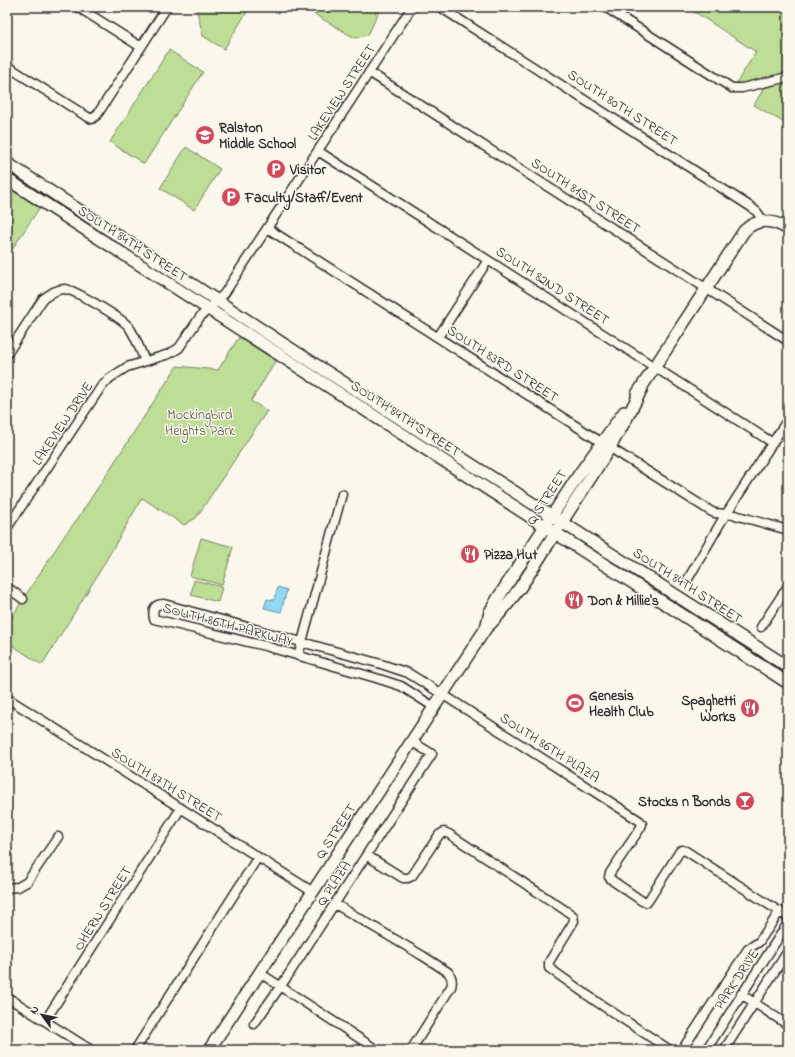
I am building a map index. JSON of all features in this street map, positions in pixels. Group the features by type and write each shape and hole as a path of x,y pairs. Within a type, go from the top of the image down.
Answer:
{"main road":[{"name":"SOUTH 84TH STREET","path":"7,163 217,301 788,667"},
{"name":"SOUTH 84TH STREET","path":"7,179 788,683"},
{"path":"764,222 774,222 788,230"},
{"name":"Q STREET","path":"486,628 490,612 498,598 545,526 557,518 744,231 754,224 764,222"},
{"name":"Q STREET","path":"209,1050 486,628 508,604 555,532 557,518"}],"street":[{"path":"78,7 141,47"},
{"path":"7,66 92,119 97,115 167,7"},
{"name":"LAKEVIEW STREET","path":"208,309 224,294 412,7"},
{"name":"SOUTH 80TH STREET","path":"440,7 751,207 757,212 764,222"},
{"path":"605,7 732,88 742,88 788,77"},
{"name":"SOUTH 81ST STREET","path":"369,72 788,341"},
{"name":"SOUTH 82ND STREET","path":"318,151 773,442"},
{"name":"SOUTH 83RD STREET","path":"267,228 712,512 735,515 788,530"},
{"path":"438,337 488,260"},
{"path":"7,354 43,300 49,294 66,289 76,292 125,323 129,327 145,361"},
{"name":"LAKEVIEW DRIVE","path":"7,528 101,387 119,372 145,361 169,354 179,348 200,317 208,309"},
{"path":"688,579 726,514 788,419"},
{"path":"298,656 342,494"},
{"path":"761,628 788,586"},
{"path":"7,587 23,599"},
{"name":"SOUTH 86TH PARKWAY","path":"434,706 401,686 365,674 265,646 160,621 154,619 152,612 158,604 164,604 368,660 408,673 442,694"},
{"path":"193,628 197,613"},
{"path":"265,646 267,632"},
{"path":"365,674 368,660"},
{"path":"409,691 417,679"},
{"name":"SOUTH 86TH PLAZA","path":"442,694 640,821 642,824 609,878 612,882 642,901 647,902 682,850 686,851 780,912"},
{"name":"SOUTH 87TH STREET","path":"7,698 313,892"},
{"name":"Q PLAZA","path":"254,1024 335,904 432,754 411,741"},
{"name":"OHERN STREET","path":"45,1021 181,808"},
{"path":"366,855 403,878 408,878 412,876 439,836 444,832 449,834 571,914 574,918 572,926 549,962 548,966 552,972 670,1050"},
{"path":"7,888 18,887 27,882 58,837"},
{"path":"135,1050 258,857"},
{"path":"335,904 448,972 452,980 451,987 410,1050"},
{"path":"682,1050 748,949 759,942 780,912 788,917"},
{"name":"PARK DRIVE","path":"706,1050 788,923"},
{"name":"PARK DRIVE","path":"724,1050 788,951"},
{"path":"260,973 378,1050"},
{"path":"741,994 788,1025"},
{"path":"7,997 91,1050"}],"green space":[{"path":"196,7 250,7 224,49 203,36"},
{"path":"302,7 381,7 368,35 355,38"},
{"path":"687,7 788,7 788,125 754,105 764,88 763,80 742,85 735,85 756,52"},
{"path":"169,50 203,72 144,164 110,142"},
{"path":"186,147 220,169 194,210 160,188"},
{"path":"7,186 40,207 7,257"},
{"name":"Mockingbird Heights Park","path":"239,337 276,361 251,401 267,411 196,518 184,525 142,498 97,576 42,665 7,642 7,626 21,602 65,535 78,518 177,366 218,370"},
{"path":"201,538 233,547 222,585 190,576"},
{"path":"194,580 222,587 218,602 191,595"}],"water":[{"path":"278,587 287,590 281,612 264,608 267,599 274,600"}],"place":[{"name":"Ralston Middle School","path":"205,135"},
{"name":"Visitor","path":"276,169"},
{"name":"Faculty/Staff/Event","path":"231,197"},
{"name":"Pizza Hut","path":"470,554"},
{"name":"Don & Millie's","path":"574,600"},
{"name":"Genesis Health Club","path":"575,703"},
{"name":"Spaghetti Works","path":"750,708"},
{"name":"Stocks n Bonds","path":"745,801"}]}
